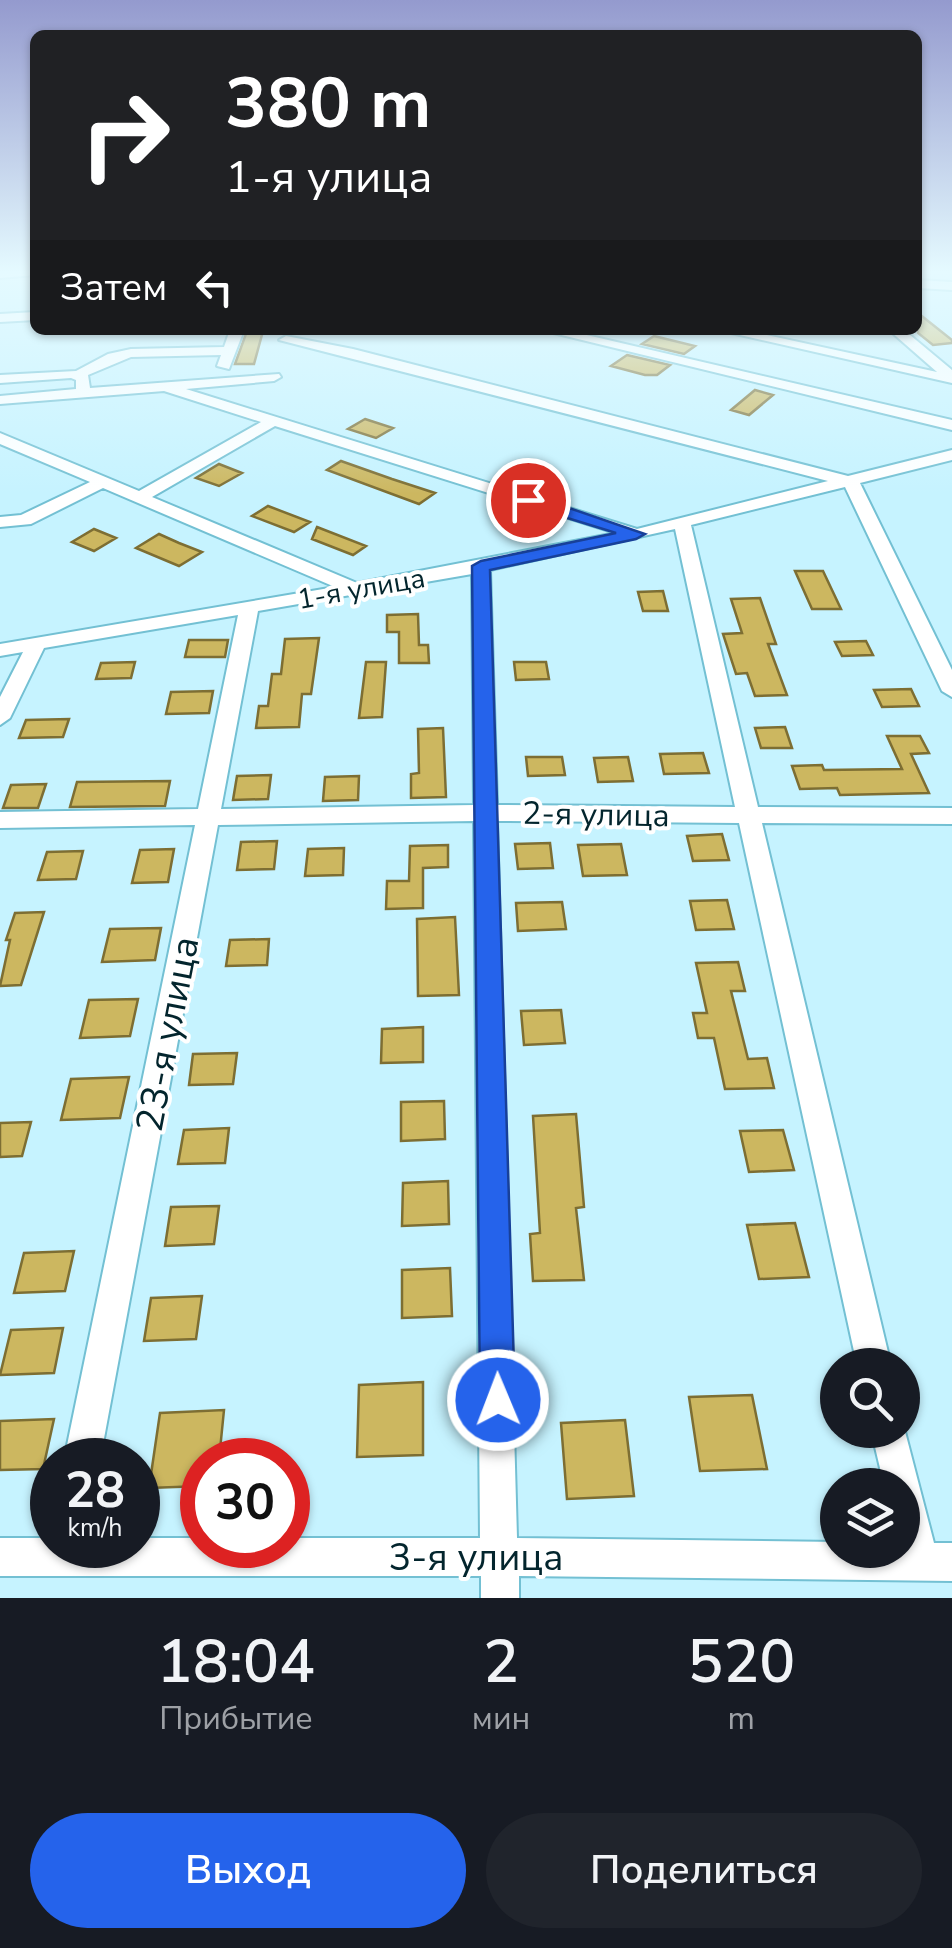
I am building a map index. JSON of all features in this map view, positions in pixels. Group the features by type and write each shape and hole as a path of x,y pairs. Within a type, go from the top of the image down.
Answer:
{"street":[{"path":"217,383 231,345"},
{"path":"138,498 269,401 284,345"},
{"path":"325,345 851,482 952,691"},
{"path":"610,345 952,425"},
{"path":"793,345 952,378"},
{"path":"913,345 952,378"},
{"path":"0,379 79,375 105,357 118,354 229,351"},
{"path":"79,375 83,378 83,392"},
{"path":"0,400 217,383 636,534"},
{"path":"169,388 269,401"},
{"path":"0,438 357,590"},
{"name":"1-я улица","path":"0,650 481,566 636,534 952,455"},
{"path":"0,523 24,520 102,482"},
{"path":"682,523 870,1348"},
{"path":"481,566 500,1598"},
{"name":"23-я улица","path":"86,1438 249,607"},
{"path":"0,718 37,643"},
{"name":"2-я улица","path":"0,820 210,820 488,813 952,816"},
{"path":"920,1526 936,1562"},
{"name":"3-я улица","path":"160,1552 936,1562"},
{"name":"3-я улица","path":"0,1557 30,1554"}],"building":[{"path":"242,345 259,345 254,364 235,364"},
{"path":"644,345 695,346 684,354"},
{"path":"627,355 670,365 657,375 611,366"},
{"path":"755,390 773,395 749,415 731,410"},
{"path":"365,419 393,428 376,438 348,429"},
{"path":"341,461 435,493 419,504 327,470"},
{"path":"219,464 242,473 219,486 196,478"},
{"path":"268,506 310,522 294,532 252,516"},
{"path":"317,527 366,546 353,555 312,539"},
{"path":"94,529 116,538 94,551 72,542"},
{"path":"159,534 202,552 179,566 136,548"},
{"path":"795,571 823,571 841,609 812,609"},
{"path":"663,591 668,611 643,611 638,592"},
{"path":"760,598 776,644 768,644 787,695 755,696 747,673 736,674 723,634 742,633 731,599"},
{"path":"418,614 419,645 428,645 429,663 399,663 399,632 387,632 387,615"},
{"path":"319,638 311,694 302,694 299,727 256,728 259,706 268,706 272,674 281,674 285,639"},
{"path":"189,640 228,640 225,657 185,657"},
{"path":"866,641 873,655 842,656 835,642"},
{"path":"135,662 131,678 96,679 101,663"},
{"path":"366,662 386,662 382,717 359,718"},
{"path":"514,662 546,662 549,679 516,680"},
{"path":"911,689 919,706 882,707 874,690"},
{"path":"213,691 209,713 166,714 171,692"},
{"path":"69,719 63,737 19,738 26,720"},
{"path":"785,727 792,748 761,748 755,728"},
{"path":"443,728 446,797 411,798 411,774 419,773 418,729"},
{"path":"887,736 920,736 929,753 911,754 929,793 840,795 837,788 800,789 792,766 822,765 824,770 902,769"},
{"path":"703,753 709,773 664,774 660,754"},
{"path":"526,757 562,757 565,775 528,776"},
{"path":"628,757 633,781 598,782 594,758"},
{"path":"271,775 268,799 233,800 237,776"},
{"path":"359,776 358,800 323,801 325,777"},
{"path":"170,781 165,806 70,807 77,782"},
{"path":"46,784 38,808 3,808 11,785"},
{"path":"722,834 729,860 693,861 687,836"},
{"path":"277,841 274,869 237,870 241,842"},
{"path":"550,843 553,868 518,869 515,844"},
{"path":"621,844 627,875 583,876 578,845"},
{"path":"448,845 448,867 423,868 423,908 386,909 387,881 409,881 410,846"},
{"path":"344,848 343,875 305,876 308,849"},
{"path":"174,849 168,882 132,883 140,850"},
{"path":"83,851 76,879 38,880 47,852"},
{"path":"727,900 734,929 696,930 690,901"},
{"path":"562,902 566,929 518,931 516,903"},
{"path":"44,912 21,985 0,986 10,940 6,940 15,913"},
{"path":"455,917 459,995 418,996 417,919"},
{"path":"161,928 155,960 102,962 110,929"},
{"path":"269,939 267,965 226,966 230,940"},
{"path":"738,962 745,991 731,991 748,1059 767,1058 774,1088 725,1089 714,1038 698,1038 693,1013 707,1013 696,963"},
{"path":"138,999 130,1036 80,1038 89,1000"},
{"path":"561,1010 565,1043 524,1045 521,1011"},
{"path":"423,1027 423,1062 381,1063 382,1029"},
{"path":"237,1053 233,1084 189,1085 193,1054"},
{"path":"129,1077 120,1118 61,1120 71,1079"},
{"path":"444,1101 445,1139 401,1141 401,1102"},
{"path":"576,1114 584,1207 576,1208 584,1280 533,1281 530,1234 540,1233 533,1116"},
{"path":"31,1122 22,1156 0,1157 0,1123"},
{"path":"229,1128 225,1163 178,1164 184,1130"},
{"path":"783,1130 794,1170 749,1172 740,1131"},
{"path":"448,1181 449,1224 402,1226 403,1183"},
{"path":"219,1206 214,1244 165,1246 171,1207"},
{"path":"795,1223 809,1277 759,1279 747,1225"},
{"path":"74,1251 65,1291 14,1293 24,1253"},
{"path":"450,1268 452,1316 402,1318 402,1270"},
{"path":"202,1296 196,1339 144,1341 151,1298"},
{"path":"63,1328 54,1373 0,1375 11,1330"},
{"path":"423,1382 423,1455 357,1457 359,1385"},
{"path":"752,1395 767,1469 700,1471 689,1397"},
{"path":"224,1410 221,1438 180,1438 180,1487 160,1488 160,1438 156,1438 160,1413"},
{"path":"54,1419 50,1438 30,1438 30,1469 0,1470 0,1421"},
{"path":"625,1420 634,1496 567,1499 561,1423"}],"route":[{"path":"498,1400 481,566 636,534 528,500"}]}
